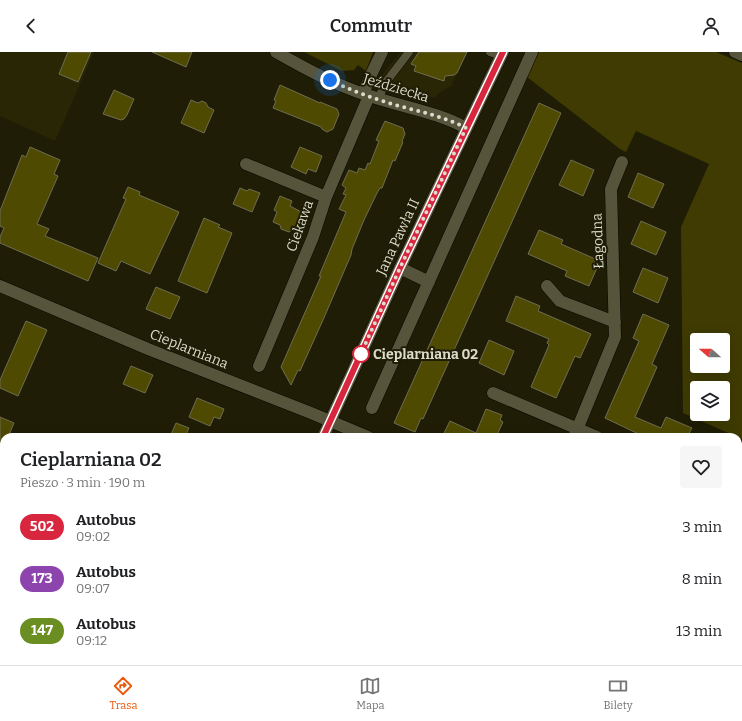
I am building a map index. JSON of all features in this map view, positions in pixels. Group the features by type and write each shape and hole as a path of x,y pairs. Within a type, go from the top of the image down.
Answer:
{"street":[{"name":"Jeździecka","path":"276,52 330,80 370,96 453,121 466,128"},
{"name":"Ciekawa","path":"259,366 313,238 326,197 370,96 377,59 382,52"},
{"path":"372,408 532,52"},
{"path":"734,52 742,55"},
{"name":"Jana Pawła II","path":"325,433 466,128 498,54"},
{"name":"Łagodna","path":"576,433 615,337 611,189 622,162"},
{"path":"246,164 326,197"},
{"path":"400,268 429,282"},
{"name":"Cieplarniana","path":"0,286 148,349 358,433"},
{"path":"547,286 560,300 615,322"},
{"path":"493,393 576,433"}],"lane":[{"path":"370,96 386,82 409,52"}],"shaded area":[{"path":"0,52 94,52 55,141 0,116"},
{"path":"304,52 373,52 366,71 358,65 354,70 342,71"},
{"path":"401,52 467,52 451,86 439,93 435,98 377,81"},
{"path":"539,52 716,52 742,63 742,433 728,433 701,421 730,421 730,381 690,381 690,416 683,413 681,227 709,164 636,131 626,152 620,149 527,77"}],"building":[{"path":"68,52 91,52 78,82 59,74"},
{"path":"152,52 192,52 186,67"},
{"path":"419,52 467,52 457,73 454,75 445,76 444,81 414,71 416,66 411,64"},
{"path":"280,85 337,109 339,114 333,129 327,132 321,127 273,108 276,101 274,100"},
{"path":"114,90 134,99 127,115 121,120 103,114"},
{"path":"191,100 198,103 202,101 214,110 204,133 181,123"},
{"path":"539,103 561,113 423,419 421,418 415,432 394,423"},
{"path":"385,121 403,128 405,134 402,141 403,142 395,161 393,160 382,188 380,188 377,193 364,220 351,255 323,320 300,371 298,370 291,385 281,367 321,276 319,276 346,212 339,209 346,195 343,194 346,188 342,185 349,170 357,173 359,168 365,170 368,163 370,164 379,141 376,140"},
{"path":"30,147 60,160 54,174 58,176 37,224 49,229 45,236 98,258 88,281 0,243 0,237 4,228 0,226 0,211 22,155 26,157"},
{"path":"300,147 322,156 316,172 308,169 306,174 291,167"},
{"path":"571,160 594,170 583,196 559,185"},
{"path":"638,173 664,184 653,208 628,197"},
{"path":"128,187 140,192 139,195 179,212 150,274 121,261 116,271 98,263 126,199 123,198"},
{"path":"240,188 247,191 249,189 260,193 252,212 233,204"},
{"path":"280,196 292,201 290,206 307,215 300,233 292,230 289,232 281,229 280,225 273,222 277,212 274,210"},
{"path":"204,218 220,225 218,227 232,233 207,293 178,281"},
{"path":"641,221 666,232 656,255 631,244"},
{"path":"539,230 563,240 561,244 600,261 589,286 565,276 567,271 528,254"},
{"path":"643,268 668,278 658,303 633,292"},
{"path":"156,287 180,297 170,319 146,309"},
{"path":"516,296 540,306 538,311 591,334 580,358 575,356 556,398 531,387 549,345 547,343 549,339 506,321"},
{"path":"643,314 669,325 652,364 657,367 635,417 661,428 666,417 692,428 689,433 637,433 605,418 639,341 633,338"},
{"path":"26,321 47,330 18,396 0,388 0,380"},
{"path":"489,340 514,351 504,375 479,363"},
{"path":"131,366 153,375 145,393 123,384"},
{"path":"197,398 224,409 220,419 214,417 210,426 189,417"},
{"path":"486,409 502,415 500,420 503,422 498,433 476,433"},
{"path":"0,417 14,423 10,433 0,433"},
{"path":"450,421 476,433 444,433"},
{"path":"176,423 189,428 187,433 172,433"}],"bus line":[{"name":"502","path":"325,433 400,268 503,52"}],"place":[{"name":"Cieplarniana 02","path":"361,354"}],"route":[{"path":"330,80 369,96 453,121 466,128 358,360 361,354"}]}
